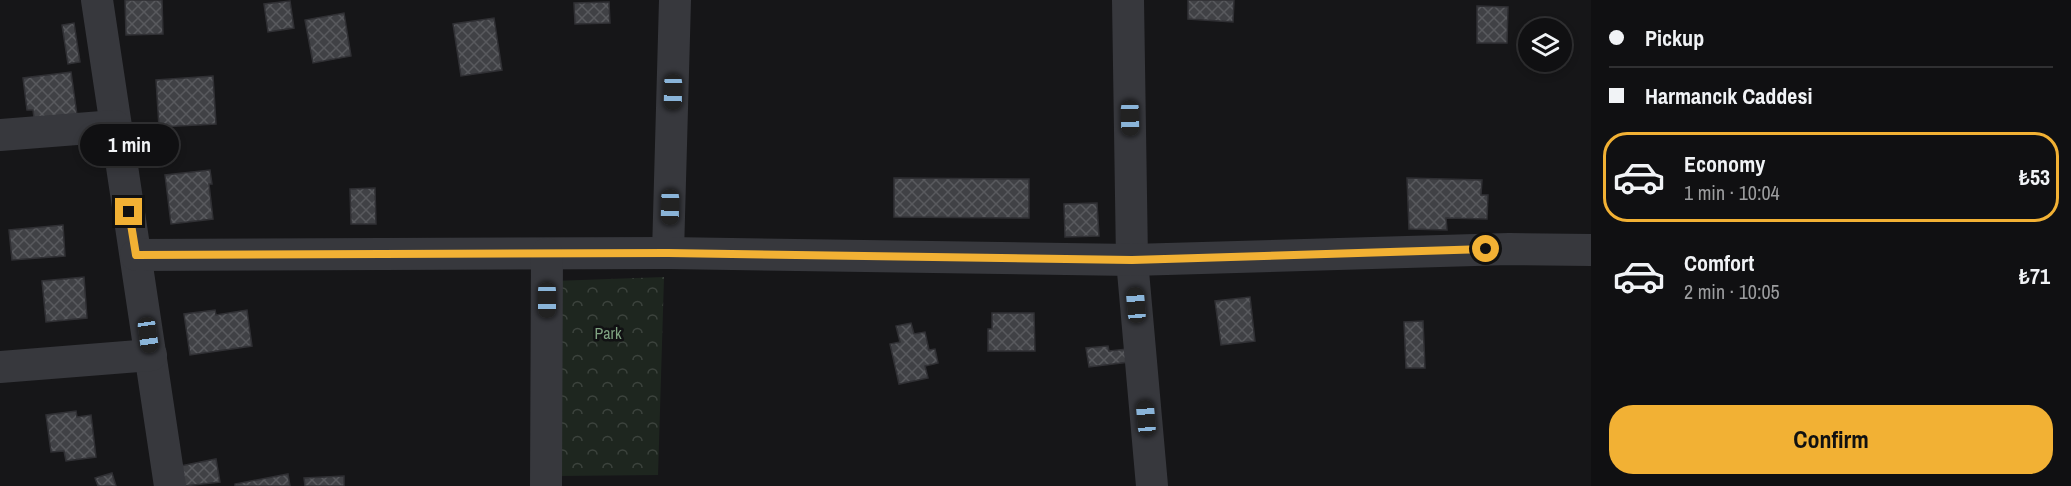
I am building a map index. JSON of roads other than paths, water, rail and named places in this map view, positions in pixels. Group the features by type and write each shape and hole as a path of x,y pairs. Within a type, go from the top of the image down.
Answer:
{"street":[{"path":"97,0 170,486"},
{"path":"668,253 675,0"},
{"path":"1128,0 1132,260 1152,486"},
{"path":"0,135 115,126"},
{"path":"136,255 668,253 1132,260 1509,249 1591,250"},
{"path":"546,486 547,254"},
{"path":"0,367 151,355"}],"park label":[{"name":"Park","path":"608,333"}]}
